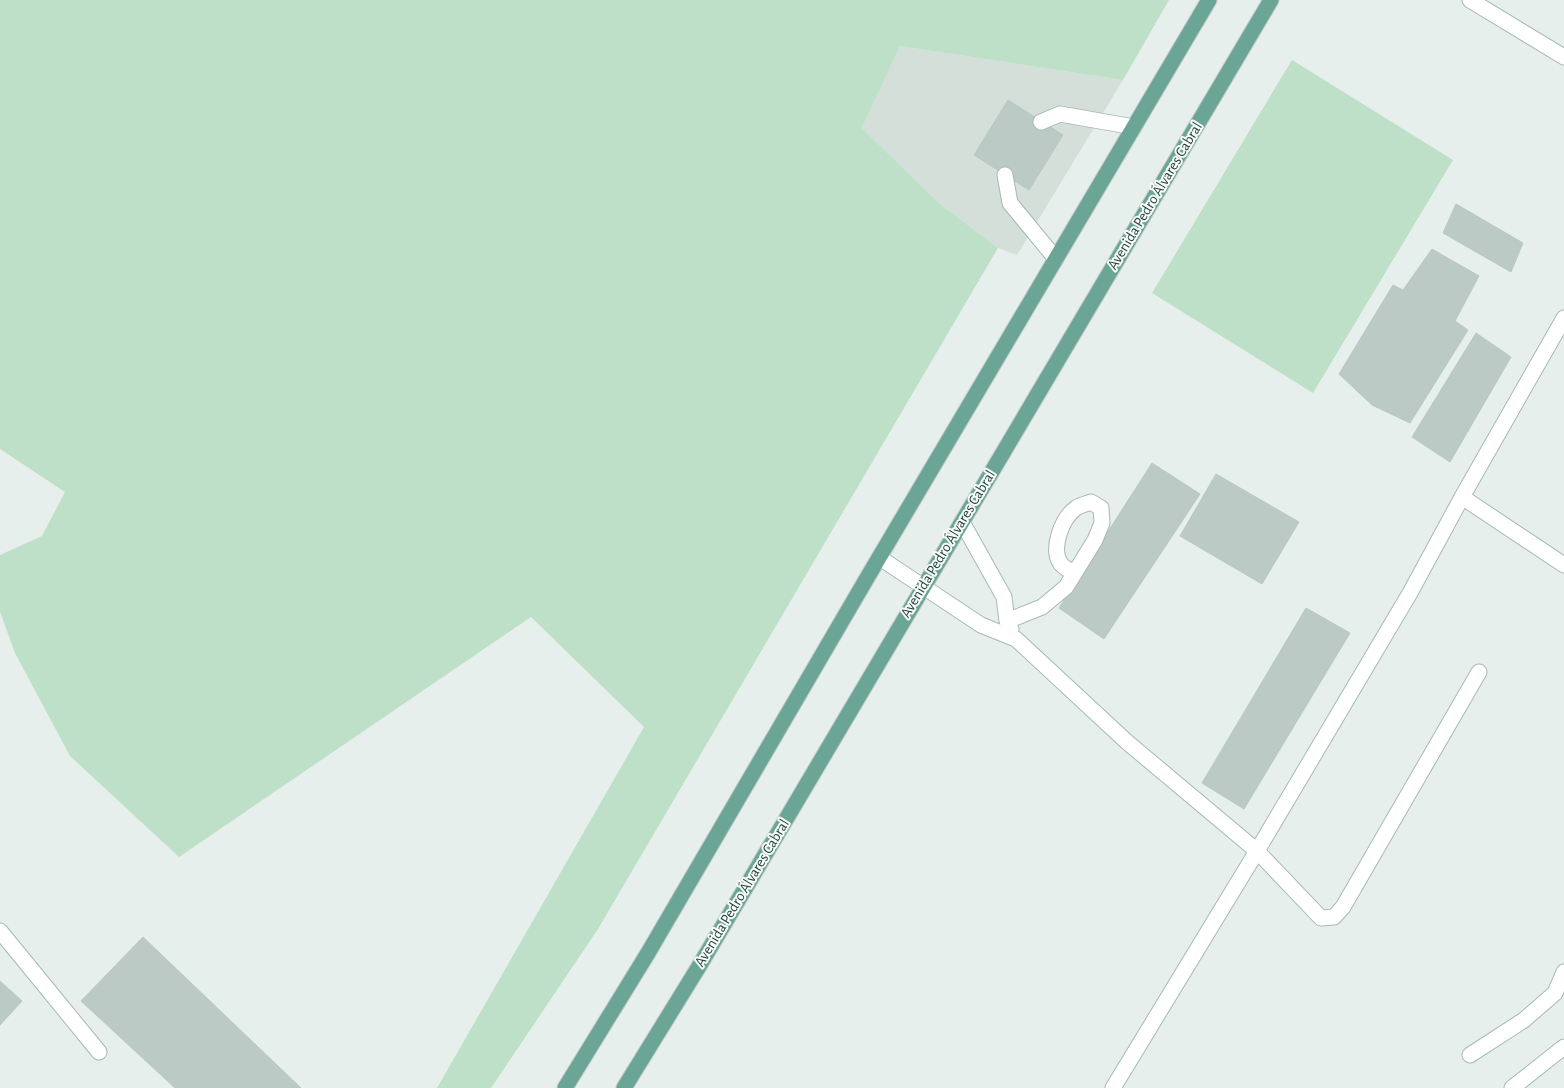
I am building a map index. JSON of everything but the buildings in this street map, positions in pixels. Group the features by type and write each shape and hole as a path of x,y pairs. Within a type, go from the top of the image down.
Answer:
{"main road":[{"path":"565,1088 648,953 1209,0"},
{"name":"Avenida Pedro Álvares Cabral","path":"624,1088 698,968 1271,0"}],"street":[{"path":"1470,0 1564,57"},
{"path":"1041,122 1060,114 1134,127"},
{"path":"1005,175 1010,203 1056,260"},
{"path":"1113,1088 1257,851 1410,593 1462,497 1564,318"},
{"path":"1462,497 1564,565"},
{"path":"962,522 1004,597 1007,621 1016,639 1127,742 1257,851 1321,918 1334,917 1348,898 1479,672"},
{"path":"880,558 981,625 1016,639"},
{"path":"1007,621 1042,607 1066,586 1074,573"},
{"path":"0,932 100,1052"},
{"path":"1470,1055 1524,1020 1555,993 1564,972"},
{"path":"1512,1088 1564,1047"}],"shaded area":[{"path":"900,46 1123,80 1017,255 998,248 939,203 862,128"}],"green space":[{"path":"0,0 1169,0 1123,80 900,46 862,128 939,203 998,248 598,929 491,1088 437,1088 644,727 531,617 179,857 70,756 15,653 0,612 0,555 42,536 65,492 0,449"},
{"path":"1292,60 1453,160 1313,393 1152,293"}]}
